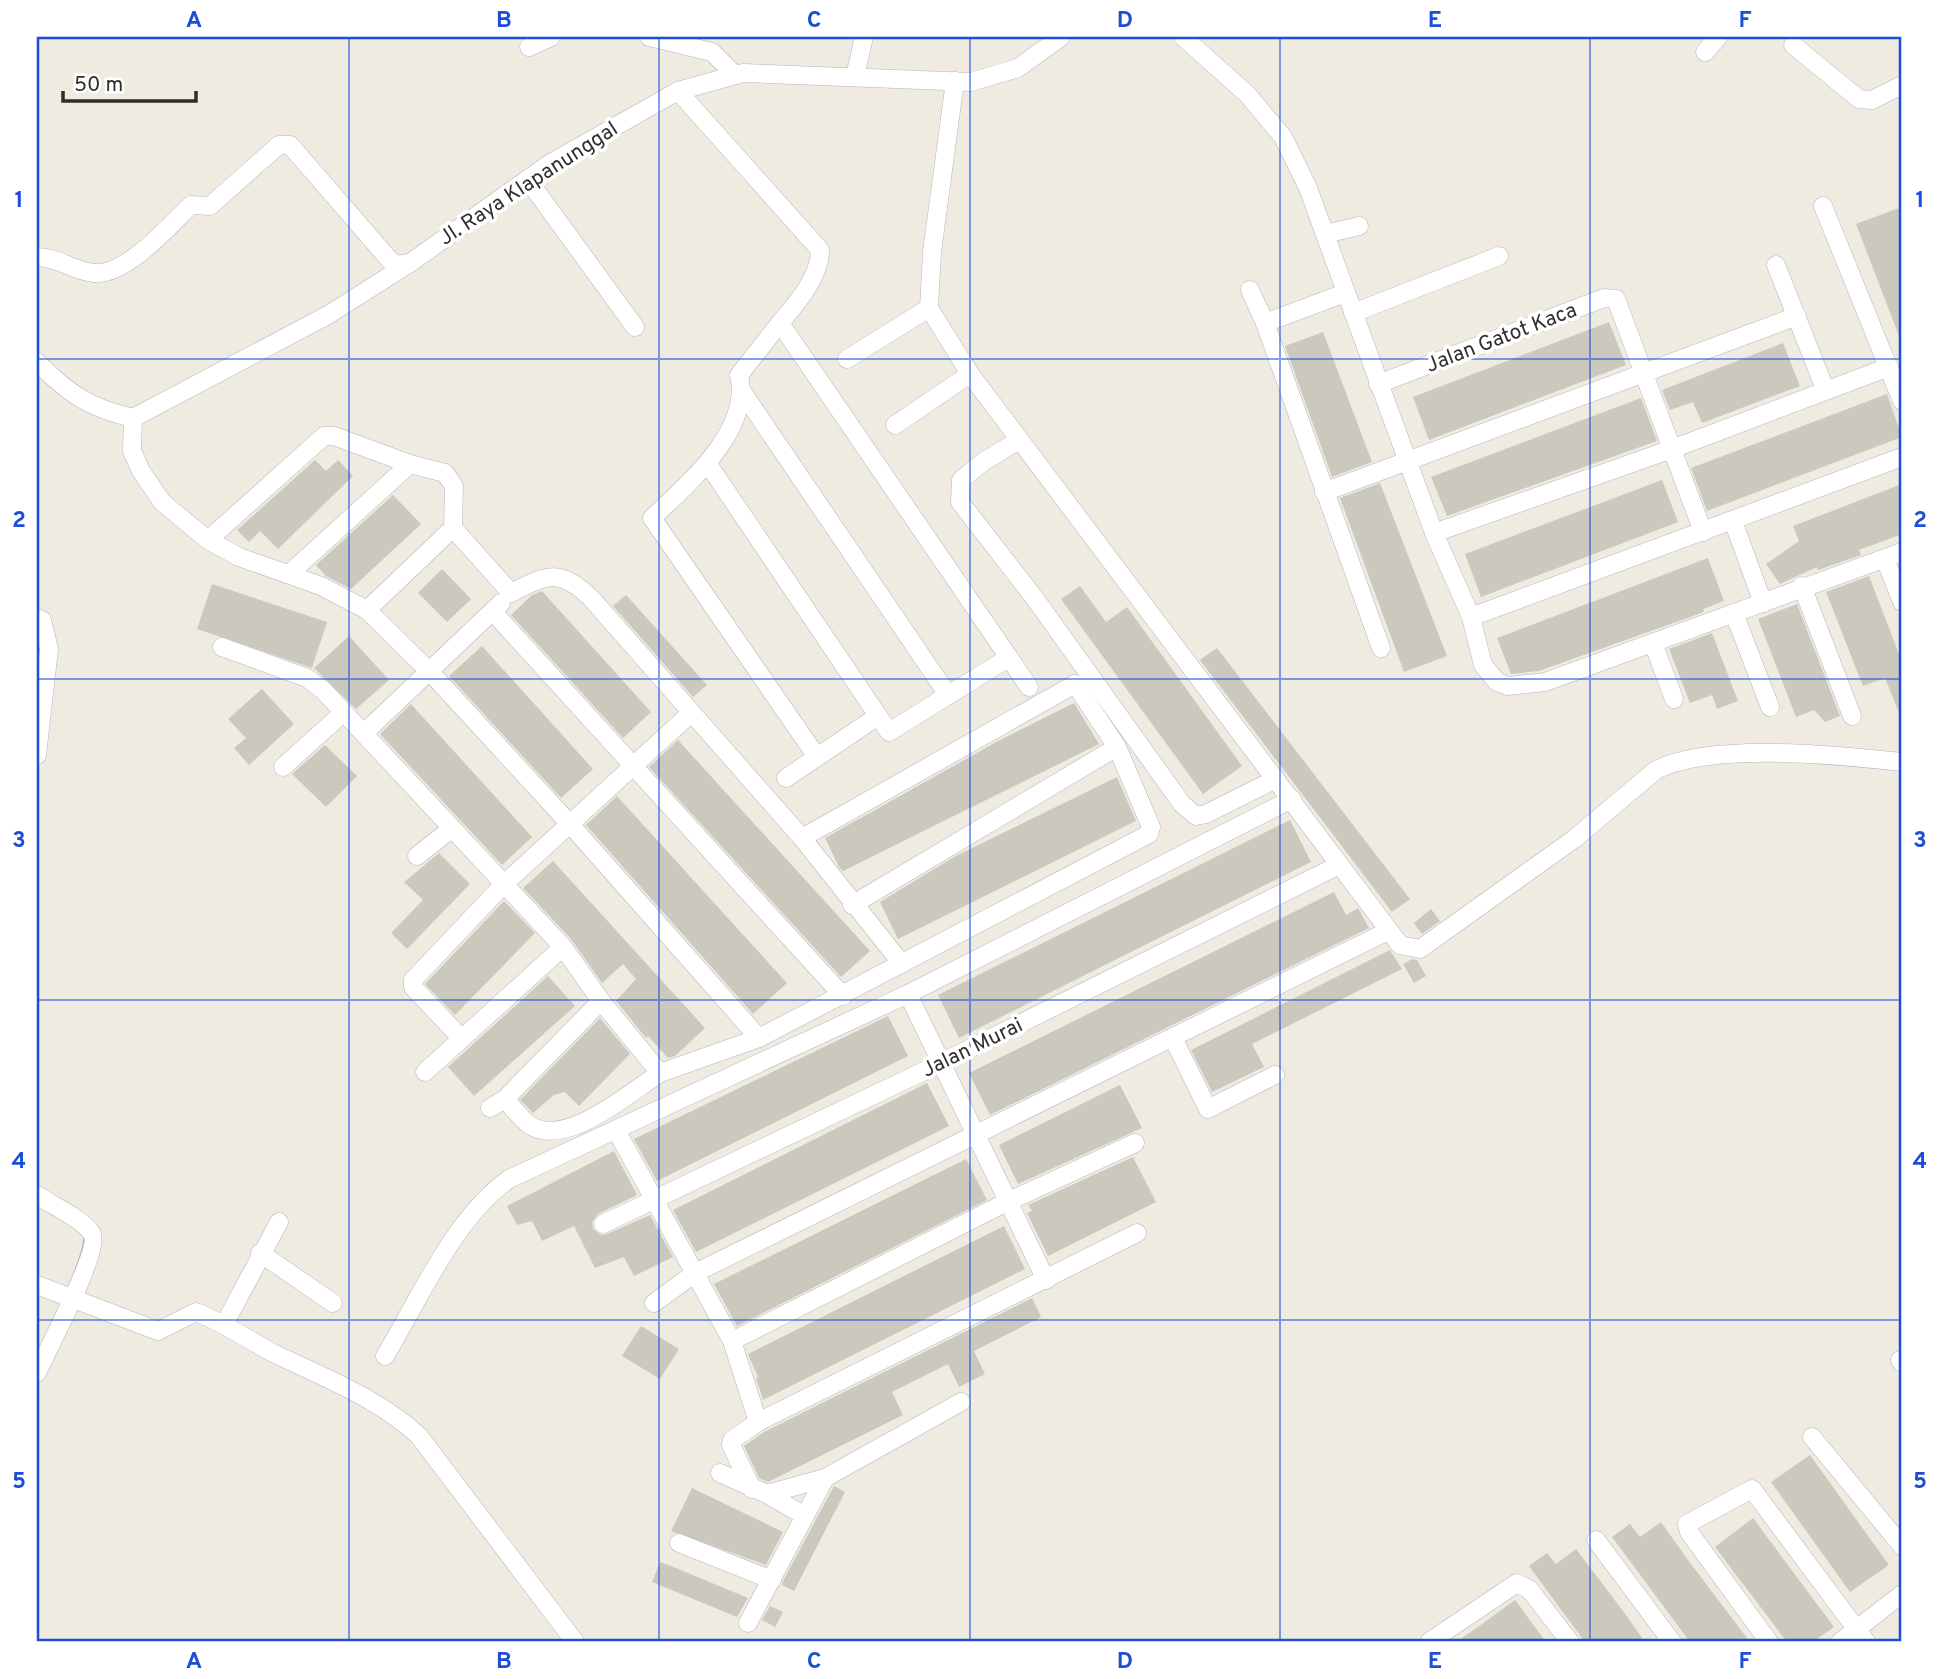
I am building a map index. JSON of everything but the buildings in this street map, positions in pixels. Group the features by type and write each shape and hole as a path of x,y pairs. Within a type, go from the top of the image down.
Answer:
{"street":[{"path":"529,47 551,37"},
{"path":"649,37 712,52 734,74"},
{"path":"855,76 864,37"},
{"name":"Jl. Raya Klapanunggal","path":"133,418 316,322 410,263 449,233 567,153 678,91 734,74 954,81 990,78 1018,68 1061,37"},
{"path":"1174,37 1183,37 1247,94 1283,137 1325,234 1434,533 1471,617 1483,665 1497,682 1508,686 1545,682 1763,603 1802,586 1902,552"},
{"path":"1705,52 1718,37"},
{"path":"1793,45 1859,99 1872,100 1902,85"},
{"path":"954,81 932,252 929,308 970,374 1400,945 1420,949 1574,839 1656,770 1671,762 1702,756 1831,754 1902,762"},
{"path":"678,91 820,250 820,264 798,301 739,375 743,393 948,695"},
{"path":"37,257 51,257 96,273 111,272 127,263 191,205 210,206 279,145 290,145 394,265 410,263"},
{"path":"528,180 635,327"},
{"path":"1823,206 1902,401"},
{"path":"1325,234 1359,226"},
{"path":"1353,313 1499,256"},
{"path":"1776,265 1825,389"},
{"path":"1250,290 1265,323 1381,648"},
{"path":"1265,323 1345,293"},
{"name":"Jalan Gatot Kaca","path":"1378,383 1604,298 1616,299 1621,308 1643,373"},
{"path":"847,359 929,308"},
{"path":"1324,492 1797,316"},
{"path":"780,323 1007,658 1030,687"},
{"path":"37,362 77,398 100,410 133,418 132,451 141,471 162,502 208,540 239,557 321,586 367,610 430,673 569,823 759,1038"},
{"path":"1434,533 1672,449 1889,367"},
{"path":"1643,373 1703,532"},
{"path":"895,425 970,374"},
{"path":"743,393 726,435 708,464 652,518 817,757"},
{"path":"208,540 324,436 334,436 410,464 445,473 454,486 453,528 511,593"},
{"path":"1019,440 983,461 961,480 960,502 1036,600 1182,804 1196,816 1206,814 1276,779"},
{"path":"1471,617 1902,457"},
{"path":"289,574 410,464"},
{"path":"708,464 889,732 1007,658"},
{"path":"1733,521 1763,603"},
{"path":"367,610 453,528"},
{"path":"1885,559 1902,602"},
{"path":"364,733 511,593 537,579 553,576 572,581 802,838 852,905 902,964"},
{"path":"1802,586 1852,716"},
{"path":"493,612 843,996"},
{"path":"1734,613 1770,707"},
{"path":"37,618 42,620 49,649 39,711 37,755"},
{"path":"1653,643 1674,699"},
{"path":"222,647 307,678 344,712 563,947 601,1001 660,1073"},
{"path":"601,1001 497,1103 528,1124 550,1132 584,1122 660,1073 759,1038 843,996 1149,834 1151,827 1117,747 1079,686 1071,685 802,838"},
{"path":"283,766 344,712"},
{"path":"460,1037 413,987 413,980 505,884 690,714"},
{"path":"786,778 878,716"},
{"path":"852,905 1117,747"},
{"path":"385,1356 471,1214 490,1193 532,1168 908,994 1292,799"},
{"path":"417,856 451,829"},
{"name":"Jalan Murai","path":"603,1224 651,1198 941,1063 1339,865"},
{"path":"654,1303 695,1273 1388,931"},
{"path":"425,1072 460,1037 563,947"},
{"path":"908,994 974,1137 1046,1280"},
{"path":"1172,1038 1208,1109 1275,1075"},
{"path":"616,1130 732,1342 758,1422"},
{"path":"732,1342 1007,1202 1135,1143"},
{"path":"37,1195 91,1231 94,1237 84,1273 37,1373"},
{"path":"225,1324 260,1253 279,1222"},
{"path":"760,1492 731,1446 732,1440 758,1422 1137,1233"},
{"path":"260,1253 333,1303"},
{"path":"37,1285 158,1331 196,1312 225,1324 269,1350 394,1413 419,1436 575,1642"},
{"path":"760,1492 825,1478 961,1402"},
{"path":"1812,1437 1902,1546"},
{"path":"720,1473 805,1516"},
{"path":"748,1623 825,1478"},
{"path":"1769,1642 1689,1532 1687,1524 1752,1489 1862,1636"},
{"path":"1596,1541 1672,1642"},
{"path":"679,1543 772,1580"},
{"path":"1429,1642 1517,1583 1530,1590 1569,1642"},
{"path":"1840,1642 1862,1636 1902,1594"}]}
